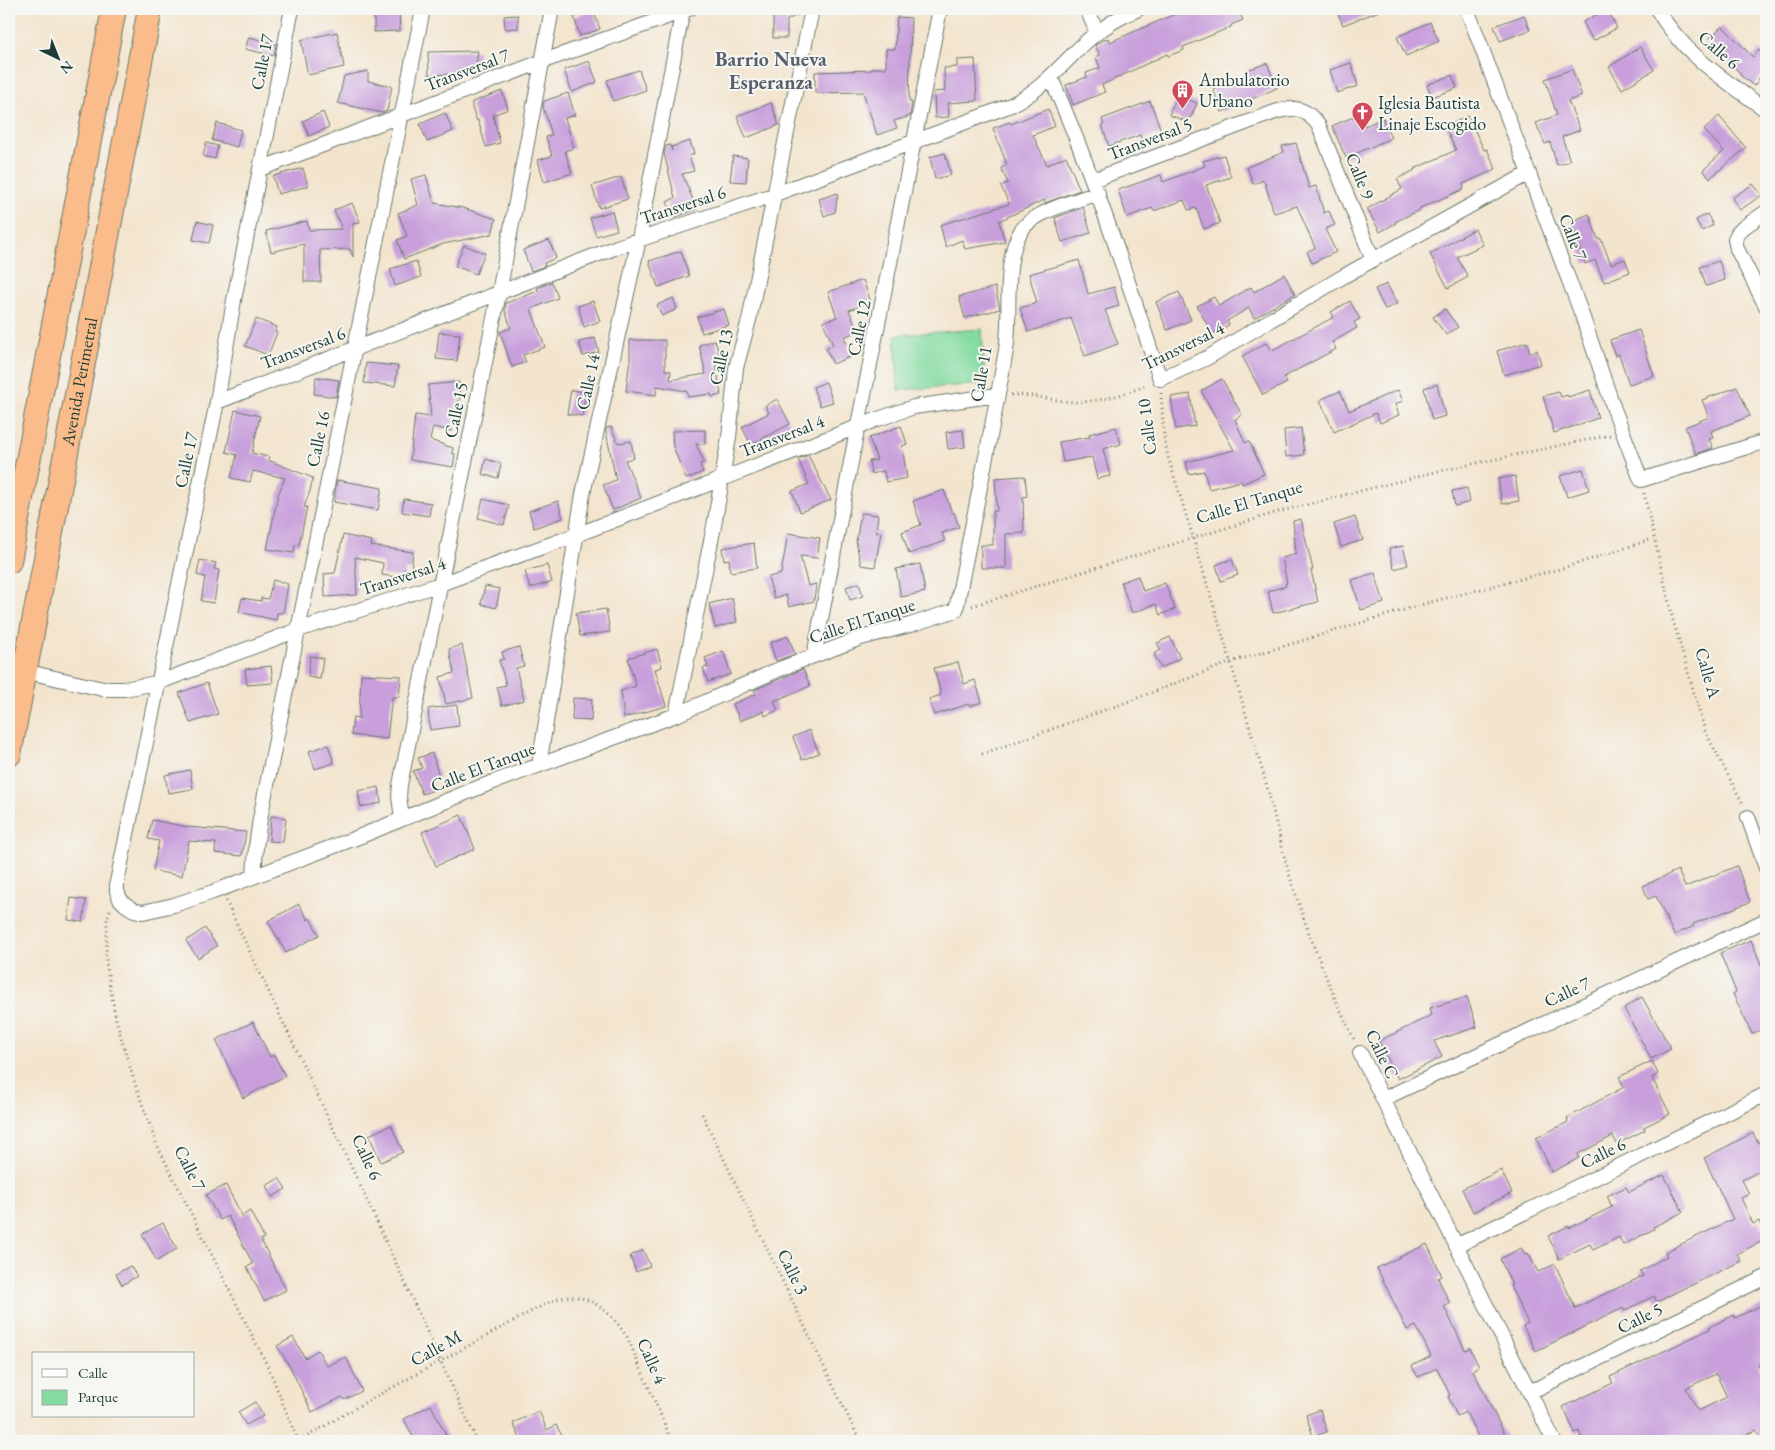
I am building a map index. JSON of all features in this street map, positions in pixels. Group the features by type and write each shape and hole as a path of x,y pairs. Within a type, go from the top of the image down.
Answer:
{"highway":[{"name":"Avenida Perimetral","path":"9,561 114,9"},
{"name":"Avenida Perimetral","path":"9,754 150,9"}],"street":[{"name":"Calle 17","path":"120,898 117,891 117,882 216,402 292,9"},
{"name":"Calle 16","path":"254,876 260,819 423,9"},
{"name":"Calle 15","path":"402,819 399,796 400,785 499,293 552,9"},
{"name":"Transversal 7","path":"260,169 685,9"},
{"name":"Calle 14","path":"539,765 583,494 639,239 685,9"},
{"name":"Calle 13","path":"676,715 722,480 729,437 736,368 749,320 812,9"},
{"name":"Calle 12","path":"814,656 856,427 881,313 940,9"},
{"path":"1087,9 1097,33"},
{"name":"Transversal 6","path":"216,402 639,239 773,195 1012,105 1028,97 1051,78 1073,54 1097,33 1138,9"},
{"name":"Calle 7","path":"1466,9 1582,315 1641,480"},
{"name":"Calle 6","path":"1657,9 1678,38 1699,59 1763,104"},
{"name":"Calle 10","path":"1051,78 1077,136 1096,187 1160,379"},
{"name":"Transversal 5","path":"1096,187 1274,112 1297,108 1305,111"},
{"name":"Calle 9","path":"1305,111 1312,117 1322,134 1373,260"},
{"name":"Transversal 4","path":"1160,379 1207,358 1373,260 1529,173"},
{"name":"Calle 11","path":"956,610 1006,348 1011,259 1021,229 1037,216 1096,187"},
{"path":"1766,212 1744,227 1735,239 1737,250 1766,306"},
{"name":"Transversal 4","path":"24,672 103,689 124,689 158,683 298,630 440,584 576,535 856,427 914,407 997,395"},
{"path":"1641,480 1766,441"},
{"name":"Calle El Tanque","path":"120,898 134,910 143,912 157,910 220,890 539,765 676,715 782,668 861,638 956,610"},
{"path":"1748,817 1766,868"},
{"name":"Calle 7","path":"1383,1099 1766,920"},
{"name":"Calle C","path":"1360,1053 1554,1441"},
{"name":"Calle 6","path":"1456,1246 1766,1094"},
{"name":"Calle 5","path":"1530,1392 1766,1277"}],"path":[{"name":"Transversal 4","path":"997,395 1020,394 1078,402 1102,399 1131,392 1160,379"},
{"name":"Calle 10","path":"1160,379 1166,447 1231,662"},
{"name":"Calle El Tanque","path":"956,610 1278,512 1439,471 1623,433"},
{"name":"Calle A","path":"1641,480 1673,620 1705,731 1748,817"},
{"path":"982,754 1231,662 1427,603 1560,569 1653,539"},
{"name":"Calle C","path":"1231,662 1275,812 1292,881 1318,958 1360,1053"},
{"name":"Calle 6","path":"220,890 254,958 477,1441"},
{"name":"Calle 7","path":"120,898 107,918 106,962 116,1020 135,1084 157,1145 270,1371 298,1441"},
{"name":"Calle 3","path":"702,1114 860,1441"},
{"name":"Calle M","path":"298,1441 532,1311 560,1298 578,1297 592,1302"},
{"name":"Calle 4","path":"592,1302 609,1313 620,1325 627,1337 672,1441"}],"green space":[{"path":"982,329 985,384 898,390 895,335"}],"building":[{"path":"374,9 399,9 400,31 374,32"},
{"path":"773,9 803,9 802,13 787,20 787,38 773,38"},
{"path":"1179,9 1238,9 1243,20 1183,47 1184,50 1168,56 1167,54 1102,85 1105,92 1073,105 1066,85 1087,77 1086,73 1100,68 1096,57 1100,55 1095,45 1108,38 1110,42 1180,12"},
{"path":"1336,9 1382,9 1382,10 1343,25"},
{"path":"1607,9 1617,28 1593,41 1583,22"},
{"path":"593,10 600,29 580,36 574,17"},
{"path":"518,15 518,28 505,29 504,16"},
{"path":"1524,15 1530,30 1500,41 1494,26"},
{"path":"897,17 911,18 909,102 912,102 910,116 894,121 897,128 877,135 863,92 815,93 815,72 886,68 886,49 895,49"},
{"path":"1430,22 1439,41 1406,56 1397,37"},
{"path":"1722,26 1753,57 1759,50 1766,56 1766,69 1754,86 1740,75 1708,40"},
{"path":"337,32 344,67 308,75 301,40"},
{"path":"249,37 276,44 274,56 245,49"},
{"path":"1640,47 1654,70 1622,89 1609,67"},
{"path":"478,51 475,73 429,75 428,52"},
{"path":"975,59 977,101 948,103 949,117 935,118 934,92 945,91 944,68 957,67 957,60"},
{"path":"589,61 597,82 572,92 564,70"},
{"path":"1267,63 1277,88 1222,112 1213,89 1247,76 1245,71"},
{"path":"1351,63 1358,86 1337,93 1330,70"},
{"path":"1572,69 1582,96 1568,101 1580,130 1562,137 1570,161 1557,165 1550,142 1545,144 1536,123 1557,115 1545,79"},
{"path":"639,70 646,90 613,101 607,80"},
{"path":"368,71 368,81 392,86 387,111 382,113 338,103 344,76"},
{"path":"1452,75 1457,88 1432,97 1427,85"},
{"path":"502,91 508,109 493,115 500,143 486,147 478,120 472,108 472,102"},
{"path":"568,93 575,115 565,118 574,148 565,151 572,173 544,182 538,160 552,156 546,137 552,135 543,107 544,101"},
{"name":"Ambulatorio Urbano","path":"1183,98 1197,103 1191,117 1183,120 1169,115 1175,101"},
{"path":"1150,101 1162,133 1142,140 1140,135 1109,146 1102,125 1104,124 1102,119"},
{"path":"771,103 779,125 746,138 737,116"},
{"path":"1048,109 1055,126 1033,135 1047,165 1066,156 1080,190 1045,203 1044,200 999,221 1005,242 965,249 962,240 946,247 940,225 1009,204 1001,186 1008,183 1001,168 1007,165 993,128 1010,122 1011,124"},
{"path":"323,112 329,127 309,136 303,121"},
{"path":"445,113 453,131 427,142 420,124"},
{"name":"Iglesia Bautista Linaje Escogido","path":"1360,114 1365,126 1383,118 1391,138 1346,158 1332,126"},
{"path":"1468,116 1484,150 1487,149 1496,169 1463,184 1464,189 1420,208 1380,232 1367,209 1402,189 1397,179 1456,150 1445,127"},
{"path":"1719,116 1746,148 1710,178 1703,170 1724,151 1704,130"},
{"path":"217,123 241,130 237,147 212,140"},
{"path":"690,141 694,154 689,156 694,171 682,174 697,209 674,218 667,202 675,198 664,153 666,146 670,145 672,151 671,147"},
{"path":"206,143 218,146 215,159 203,156"},
{"path":"1296,143 1309,188 1316,186 1324,213 1329,211 1335,225 1325,229 1336,252 1312,263 1307,252 1315,248 1297,206 1274,213 1264,180 1253,184 1247,167 1284,152 1282,146"},
{"path":"945,153 951,175 935,179 930,157"},
{"path":"1224,155 1231,177 1206,185 1220,223 1204,229 1196,208 1188,210 1184,200 1154,211 1152,208 1127,217 1118,190 1161,175 1163,182 1205,166 1203,161"},
{"path":"733,156 748,158 746,182 730,181"},
{"path":"303,168 308,186 278,194 273,176"},
{"path":"426,175 434,203 463,208 496,219 492,234 443,244 404,259 397,240 407,236 398,213 418,205 411,179"},
{"path":"621,177 628,199 599,208 592,186"},
{"path":"1753,184 1762,195 1740,210 1732,198"},
{"path":"838,193 835,212 824,216 819,199"},
{"path":"352,203 360,222 353,224 353,257 350,249 320,250 321,282 304,282 304,244 271,252 266,231 307,221 309,230 342,229 334,210"},
{"path":"1083,207 1091,233 1062,242 1055,218"},
{"path":"612,211 617,230 596,236 590,218"},
{"path":"1589,214 1598,239 1601,239 1611,264 1625,259 1630,272 1604,282 1595,260 1585,264 1570,222"},
{"path":"1707,214 1713,225 1702,231 1696,220"},
{"path":"197,221 213,225 209,243 193,240"},
{"path":"1475,229 1483,245 1457,257 1468,277 1448,288 1430,254"},
{"path":"549,240 556,258 544,263 545,266 531,271 523,250"},
{"path":"464,245 485,253 476,274 455,266"},
{"path":"681,251 689,276 658,287 649,261"},
{"path":"1079,260 1088,294 1114,287 1119,306 1105,310 1118,344 1085,356 1071,318 1028,332 1020,308 1037,303 1029,274"},
{"path":"416,261 421,277 395,286 390,269"},
{"path":"1719,261 1725,280 1706,286 1700,267"},
{"path":"1284,274 1295,294 1254,318 1249,308 1227,321 1229,325 1212,334 1197,306 1214,297 1219,306 1251,287 1254,292"},
{"path":"863,280 871,302 849,310 858,331 844,337 852,356 833,364 826,349 833,345 823,322 837,317 828,292"},
{"path":"552,282 558,298 531,309 545,347 523,355 526,362 512,367 500,332 511,328 505,310 506,303 538,291 537,288"},
{"path":"1387,284 1397,304 1385,309 1375,289"},
{"path":"995,287 1000,309 965,318 959,297"},
{"path":"1179,292 1191,320 1167,330 1156,302"},
{"path":"673,298 677,309 662,316 657,305"},
{"path":"593,301 600,321 584,327 578,306"},
{"path":"1350,301 1360,319 1354,322 1357,328 1332,342 1336,349 1284,377 1287,383 1263,395 1242,356 1266,343 1271,351 1334,317 1331,312"},
{"path":"724,309 729,325 702,333 697,317"},
{"path":"1445,309 1458,327 1446,335 1433,317"},
{"path":"256,319 277,327 275,332 277,333 268,355 245,346"},
{"path":"1639,330 1654,376 1629,384 1619,354 1615,356 1610,340"},
{"path":"439,332 460,334 457,361 436,359"},
{"path":"595,338 599,352 583,356 579,342"},
{"path":"630,340 665,340 665,370 671,371 670,380 706,374 699,345 715,340 720,358 715,359 721,395 712,397 711,394 688,397 687,391 657,386 656,395 626,391"},
{"path":"1527,342 1530,353 1537,350 1541,364 1504,375 1497,351"},
{"path":"366,363 398,366 395,386 364,383"},
{"path":"316,377 339,380 336,397 314,394"},
{"path":"1222,379 1242,415 1235,419 1245,443 1249,441 1264,474 1242,484 1241,481 1209,489 1204,471 1189,474 1186,462 1234,450 1201,391"},
{"path":"459,382 460,400 457,401 452,431 433,427 430,440 453,448 452,453 455,454 453,467 410,460 415,415 431,417 428,385"},
{"path":"826,382 833,402 820,406 813,387"},
{"path":"1437,384 1445,416 1432,420 1424,388"},
{"path":"1737,387 1750,416 1711,431 1713,438 1709,439 1713,448 1696,454 1685,427 1709,417 1702,400"},
{"path":"571,390 586,392 582,416 567,414"},
{"path":"1398,390 1403,401 1395,404 1399,415 1380,423 1376,413 1334,432 1320,400 1340,391 1349,411"},
{"path":"1590,390 1598,418 1554,433 1543,396 1559,392 1561,397 1567,395 1568,397"},
{"path":"1190,394 1195,426 1176,429 1171,397"},
{"path":"777,399 790,424 751,445 742,427 769,413 765,406"},
{"path":"235,410 260,416 252,453 269,457 268,460 313,478 304,507 307,507 299,545 295,545 294,553 267,549 278,495 285,478 253,471 250,482 231,478 237,455 226,452"},
{"path":"901,426 907,444 902,446 907,478 886,482 884,471 871,474 869,461 877,460 869,438"},
{"path":"611,427 618,443 631,441 634,458 625,460 641,498 613,510 603,485 616,480 606,432 606,428"},
{"path":"1116,427 1121,444 1103,449 1110,476 1097,479 1092,457 1063,462 1059,442 1090,437 1089,434"},
{"path":"1301,428 1304,455 1286,457 1284,430"},
{"path":"705,430 705,444 696,444 704,462 700,464 703,472 686,479 673,447 672,431"},
{"path":"963,430 965,447 948,449 946,432"},
{"path":"808,455 831,500 800,512 792,491 809,484 798,459"},
{"path":"486,459 501,464 498,478 482,474"},
{"path":"1583,469 1589,490 1567,497 1560,476"},
{"path":"1025,476 1027,496 1023,497 1024,533 1006,534 1006,568 981,568 981,545 993,545 993,511 997,511 995,478"},
{"path":"1515,476 1519,501 1502,504 1498,479"},
{"path":"337,480 382,488 378,510 334,502"},
{"path":"1467,488 1470,502 1455,506 1452,491"},
{"path":"944,490 959,527 942,533 945,541 909,554 902,532 921,525 913,501"},
{"path":"404,499 431,503 429,516 402,512"},
{"path":"483,499 509,505 504,525 478,518"},
{"path":"558,501 563,518 534,528 529,511"},
{"path":"861,513 878,515 876,532 881,532 875,567 861,565 856,542"},
{"path":"1355,517 1363,540 1341,547 1334,524"},
{"path":"1301,519 1313,570 1311,570 1318,602 1273,613 1268,591 1286,586 1282,558 1296,554 1293,521"},
{"path":"788,533 820,538 817,558 800,556 808,586 816,584 814,601 789,607 786,595 774,598 768,577 781,574"},
{"path":"343,535 372,541 371,546 413,552 411,570 405,569 404,578 382,575 383,563 355,557 357,595 325,597 324,574 335,573"},
{"path":"754,543 757,568 730,572 729,559 724,560 722,548"},
{"path":"1403,546 1408,565 1394,569 1389,549"},
{"path":"1232,559 1238,575 1221,581 1216,565"},
{"path":"200,560 216,563 214,569 219,570 214,603 201,601 205,577 197,575"},
{"path":"920,564 925,592 901,597 896,569"},
{"path":"547,565 552,582 530,588 525,571"},
{"path":"1375,573 1384,603 1361,610 1352,580"},
{"path":"1138,576 1143,591 1165,583 1175,609 1160,615 1156,604 1132,613 1121,582"},
{"path":"273,580 288,584 283,613 277,613 276,620 239,612 242,598 261,601 261,598 268,599"},
{"path":"859,583 863,596 850,600 846,587"},
{"path":"485,586 500,589 496,608 481,604"},
{"path":"732,598 737,622 715,628 709,604"},
{"path":"606,609 610,632 580,636 576,613"},
{"path":"788,636 795,654 776,661 770,643"},
{"path":"1170,637 1180,658 1161,668 1154,654 1161,650 1157,643"},
{"path":"462,645 473,698 446,704 440,677 454,673 449,649"},
{"path":"519,647 524,666 516,668 524,700 502,706 497,687 506,685 499,660 504,659 502,652"},
{"path":"657,649 662,667 655,669 666,706 624,718 621,691 636,686 628,658"},
{"path":"723,651 731,674 708,682 703,668 708,667 705,658"},
{"path":"310,656 323,658 320,679 308,677"},
{"path":"958,662 964,684 975,680 982,702 934,715 929,699 941,695 934,668"},
{"path":"271,666 273,683 247,685 245,669"},
{"path":"803,669 810,686 774,701 778,710 765,716 763,711 740,721 733,704 756,694 754,690"},
{"path":"361,674 401,676 399,697 392,697 387,739 351,735 353,717 359,718"},
{"path":"207,683 218,714 190,723 179,693"},
{"path":"573,698 592,699 591,721 572,720"},
{"path":"457,705 459,726 430,730 428,709"},
{"path":"809,730 819,753 802,760 793,737"},
{"path":"328,745 334,763 315,769 309,751"},
{"path":"432,753 439,776 430,779 434,790 422,794 413,771 422,768 418,758"},
{"path":"190,770 193,789 168,793 165,775"},
{"path":"379,787 381,803 361,807 358,791"},
{"path":"461,815 475,849 436,866 422,832"},
{"path":"271,816 286,818 283,842 269,841"},
{"path":"152,820 188,827 246,832 242,856 215,853 216,843 189,841 182,876 153,871 159,841 148,839"},
{"path":"1737,866 1750,902 1693,924 1694,926 1674,935 1656,896 1648,899 1643,886 1678,870 1685,887"},
{"path":"71,898 86,900 83,922 68,920"},
{"path":"299,904 308,920 310,918 319,935 286,953 268,921"},
{"path":"205,928 217,946 198,958 186,941"},
{"path":"1751,940 1766,977 1766,1027 1752,1034 1733,994 1736,992 1720,953"},
{"path":"1467,997 1477,1027 1434,1041 1442,1057 1398,1079 1379,1041 1432,1015 1430,1008"},
{"path":"1642,997 1671,1049 1651,1059 1624,1008"},
{"path":"253,1022 270,1057 274,1055 285,1076 243,1098 216,1040"},
{"path":"1652,1061 1658,1074 1652,1078 1670,1114 1644,1127 1645,1130 1617,1144 1613,1136 1578,1154 1579,1158 1552,1172 1536,1138 1568,1122 1567,1118 1624,1087 1619,1077"},
{"path":"391,1125 403,1152 381,1162 369,1135"},
{"path":"1753,1133 1758,1143 1766,1140 1766,1168 1742,1180 1749,1194 1741,1198 1753,1224 1759,1221 1766,1239 1737,1254 1741,1261 1690,1286 1657,1302 1654,1296 1624,1311 1623,1308 1536,1351 1523,1326 1528,1323 1510,1286 1512,1285 1500,1259 1521,1248 1525,1254 1528,1253 1538,1272 1555,1264 1575,1308 1643,1276 1640,1271 1667,1256 1665,1252 1733,1219 1704,1158"},
{"path":"1501,1170 1512,1193 1473,1212 1462,1189"},
{"path":"1664,1175 1683,1212 1623,1245 1619,1237 1593,1250 1590,1244 1559,1259 1548,1236 1612,1207 1607,1196 1626,1187 1629,1192"},
{"path":"279,1178 286,1189 272,1197 266,1186"},
{"path":"226,1185 242,1216 250,1211 264,1238 261,1240 286,1290 264,1301 247,1267 253,1264 228,1216 220,1220 206,1195"},
{"path":"163,1223 177,1249 157,1261 142,1234"},
{"path":"1427,1244 1442,1276 1438,1278 1450,1304 1444,1306 1465,1350 1470,1348 1479,1367 1473,1370 1508,1441 1480,1441 1466,1412 1457,1416 1448,1396 1450,1395 1437,1368 1418,1377 1412,1366 1431,1356 1416,1326 1407,1330 1377,1268"},
{"path":"643,1250 650,1266 636,1272 630,1256"},
{"path":"130,1266 137,1276 122,1285 116,1274"},
{"path":"1762,1305 1766,1313 1766,1362 1758,1365 1766,1382 1766,1441 1762,1441 1756,1430 1732,1441 1648,1441 1644,1435 1630,1441 1583,1441 1579,1431 1575,1433 1563,1407 1613,1383 1610,1377 1710,1329 1709,1327 1734,1315 1735,1318","holes":["1716,1374 1727,1397 1698,1411 1686,1388"]},
{"path":"293,1337 305,1358 318,1350 327,1366 346,1357 362,1391 344,1400 342,1397 312,1412 290,1367 277,1346"},
{"path":"255,1402 263,1416 246,1425 238,1412"},
{"path":"431,1405 449,1441 415,1441 404,1419"},
{"path":"1320,1410 1327,1432 1313,1436 1306,1415"},
{"path":"539,1411 547,1430 556,1425 565,1441 521,1441 513,1423"}],"place":[{"name":"Ambulatorio Urbano","path":"1183,109"},
{"name":"Iglesia Bautista Linaje Escogido","path":"1362,132"}],"district":[{"name":"Barrio Nueva Esperanza","path":"771,70"}]}
